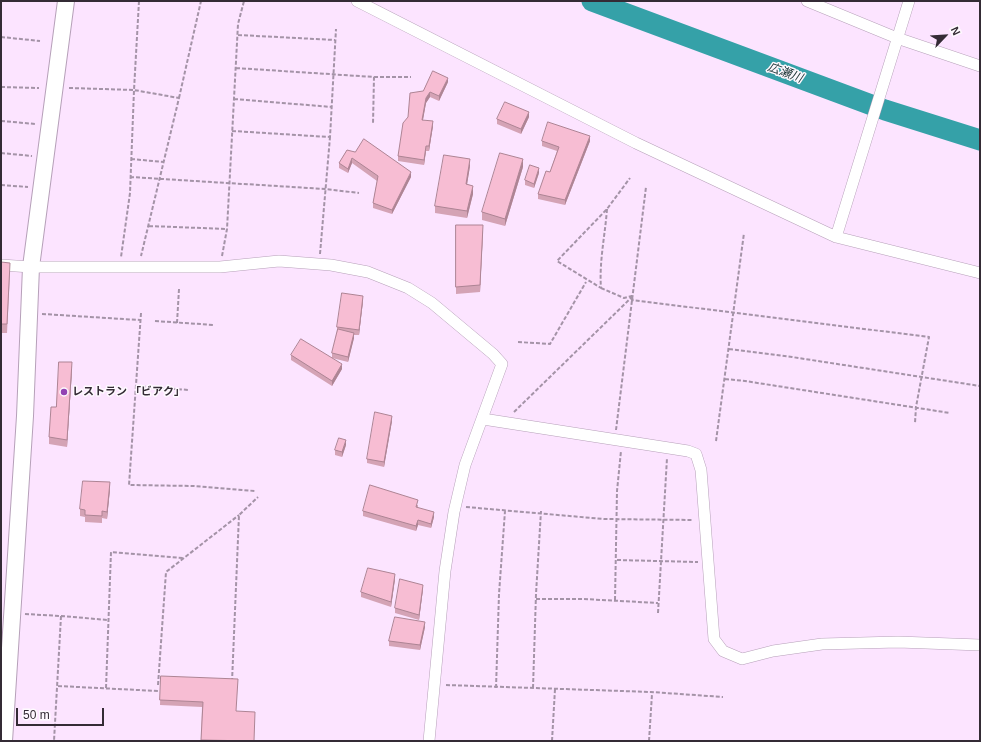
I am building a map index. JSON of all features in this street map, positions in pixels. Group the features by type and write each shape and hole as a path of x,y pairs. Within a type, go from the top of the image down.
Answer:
{"street":[{"path":"3,734 25,416 31,267 66,1"},
{"path":"357,1 636,143 836,237 980,273"},
{"path":"807,1 897,38 980,66"},
{"path":"836,237 909,1"},
{"path":"1,265 31,267 220,268 279,261 319,264 368,272 408,288 432,302 493,354 502,364 465,465 454,512 445,571 429,741"},
{"path":"483,419 680,450 696,454 701,470 714,639 723,651 742,659 773,651 822,644 898,642 980,644"}],"path":[{"path":"120,267 130,177 139,1"},
{"path":"138,267 149,226 201,1"},
{"path":"220,268 227,229 238,24 244,1"},
{"path":"319,264 330,137 336,29"},
{"path":"238,35 335,40"},
{"path":"1,37 40,41"},
{"path":"236,68 334,75 411,77"},
{"path":"373,124 374,77"},
{"path":"1,87 39,88"},
{"path":"68,88 134,90 178,98"},
{"path":"234,99 332,107"},
{"path":"1,121 37,124"},
{"path":"232,131 330,137"},
{"path":"1,153 35,157"},
{"path":"131,159 164,162"},
{"path":"130,177 229,182 326,189 359,193"},
{"path":"630,178 607,209 557,261 601,288 624,298 633,296"},
{"path":"1,185 34,188"},
{"path":"616,431 646,187"},
{"path":"601,288 600,272 605,241 607,209"},
{"path":"149,226 227,229"},
{"path":"716,441 744,233"},
{"path":"518,342 550,344 586,282"},
{"path":"178,323 179,289"},
{"path":"514,412 633,296"},
{"path":"632,300 929,337 915,423"},
{"path":"141,313 129,485 194,486 255,491"},
{"path":"37,314 140,320"},
{"path":"155,321 214,325"},
{"path":"729,349 792,356 980,386"},
{"path":"724,380 745,381 950,413"},
{"path":"136,386 190,390"},
{"path":"615,600 617,491 622,447"},
{"path":"658,613 667,456"},
{"path":"158,685 166,572 258,497"},
{"path":"463,507 604,519 696,520"},
{"path":"496,688 499,594 505,511"},
{"path":"532,688 541,511"},
{"path":"232,689 239,514"},
{"path":"106,688 111,552 183,558"},
{"path":"616,560 700,562"},
{"path":"535,599 583,599 658,603"},
{"path":"25,614 61,616 54,741"},
{"path":"55,616 109,620"},
{"path":"441,684 651,692 723,698"},
{"path":"56,686 158,691"},
{"path":"552,741 555,689"},
{"path":"649,741 652,694"}],"building":[{"path":"433,71 448,78 439,96 430,92 426,98 422,120 433,121 429,146 426,146 424,160 398,156 403,123 408,117 410,93 423,91"},
{"path":"505,102 529,112 521,129 497,119"},
{"path":"548,122 590,136 565,200 538,194 546,171 550,172 559,147 542,141"},
{"path":"364,139 411,172 392,210 373,203 378,176 352,158 348,169 339,163 347,150 355,152"},
{"path":"500,153 523,159 505,219 482,212"},
{"path":"444,155 470,159 466,184 473,186 467,211 435,206"},
{"path":"530,165 539,168 534,184 525,180"},
{"path":"456,225 483,225 480,285 456,287"},
{"path":"1,262 10,263 7,324 1,324"},
{"path":"342,293 363,296 359,330 337,327"},
{"path":"338,329 354,333 348,357 332,353"},
{"path":"301,339 342,364 332,381 291,355"},
{"name":"レストラン 「ビアク」","path":"59,362 72,362 67,440 49,437 51,407 56,407"},
{"path":"375,412 392,416 384,462 367,459"},
{"path":"339,438 346,440 342,452 335,450"},
{"path":"83,481 110,482 107,512 102,511 102,516 85,515 85,510 80,509"},
{"path":"370,485 418,500 416,507 434,512 431,524 418,520 416,526 363,511"},
{"path":"368,568 395,574 391,602 361,592"},
{"path":"400,579 423,585 419,615 395,608"},
{"path":"395,617 425,622 420,645 389,641"},
{"path":"161,676 238,679 236,711 255,712 254,741 201,740 203,702 160,700"}],"waterway":[{"name":"広瀬川","path":"592,1 885,110 980,140"}],"place":[{"name":"レストラン 「ビアク」","path":"64,392"}]}
